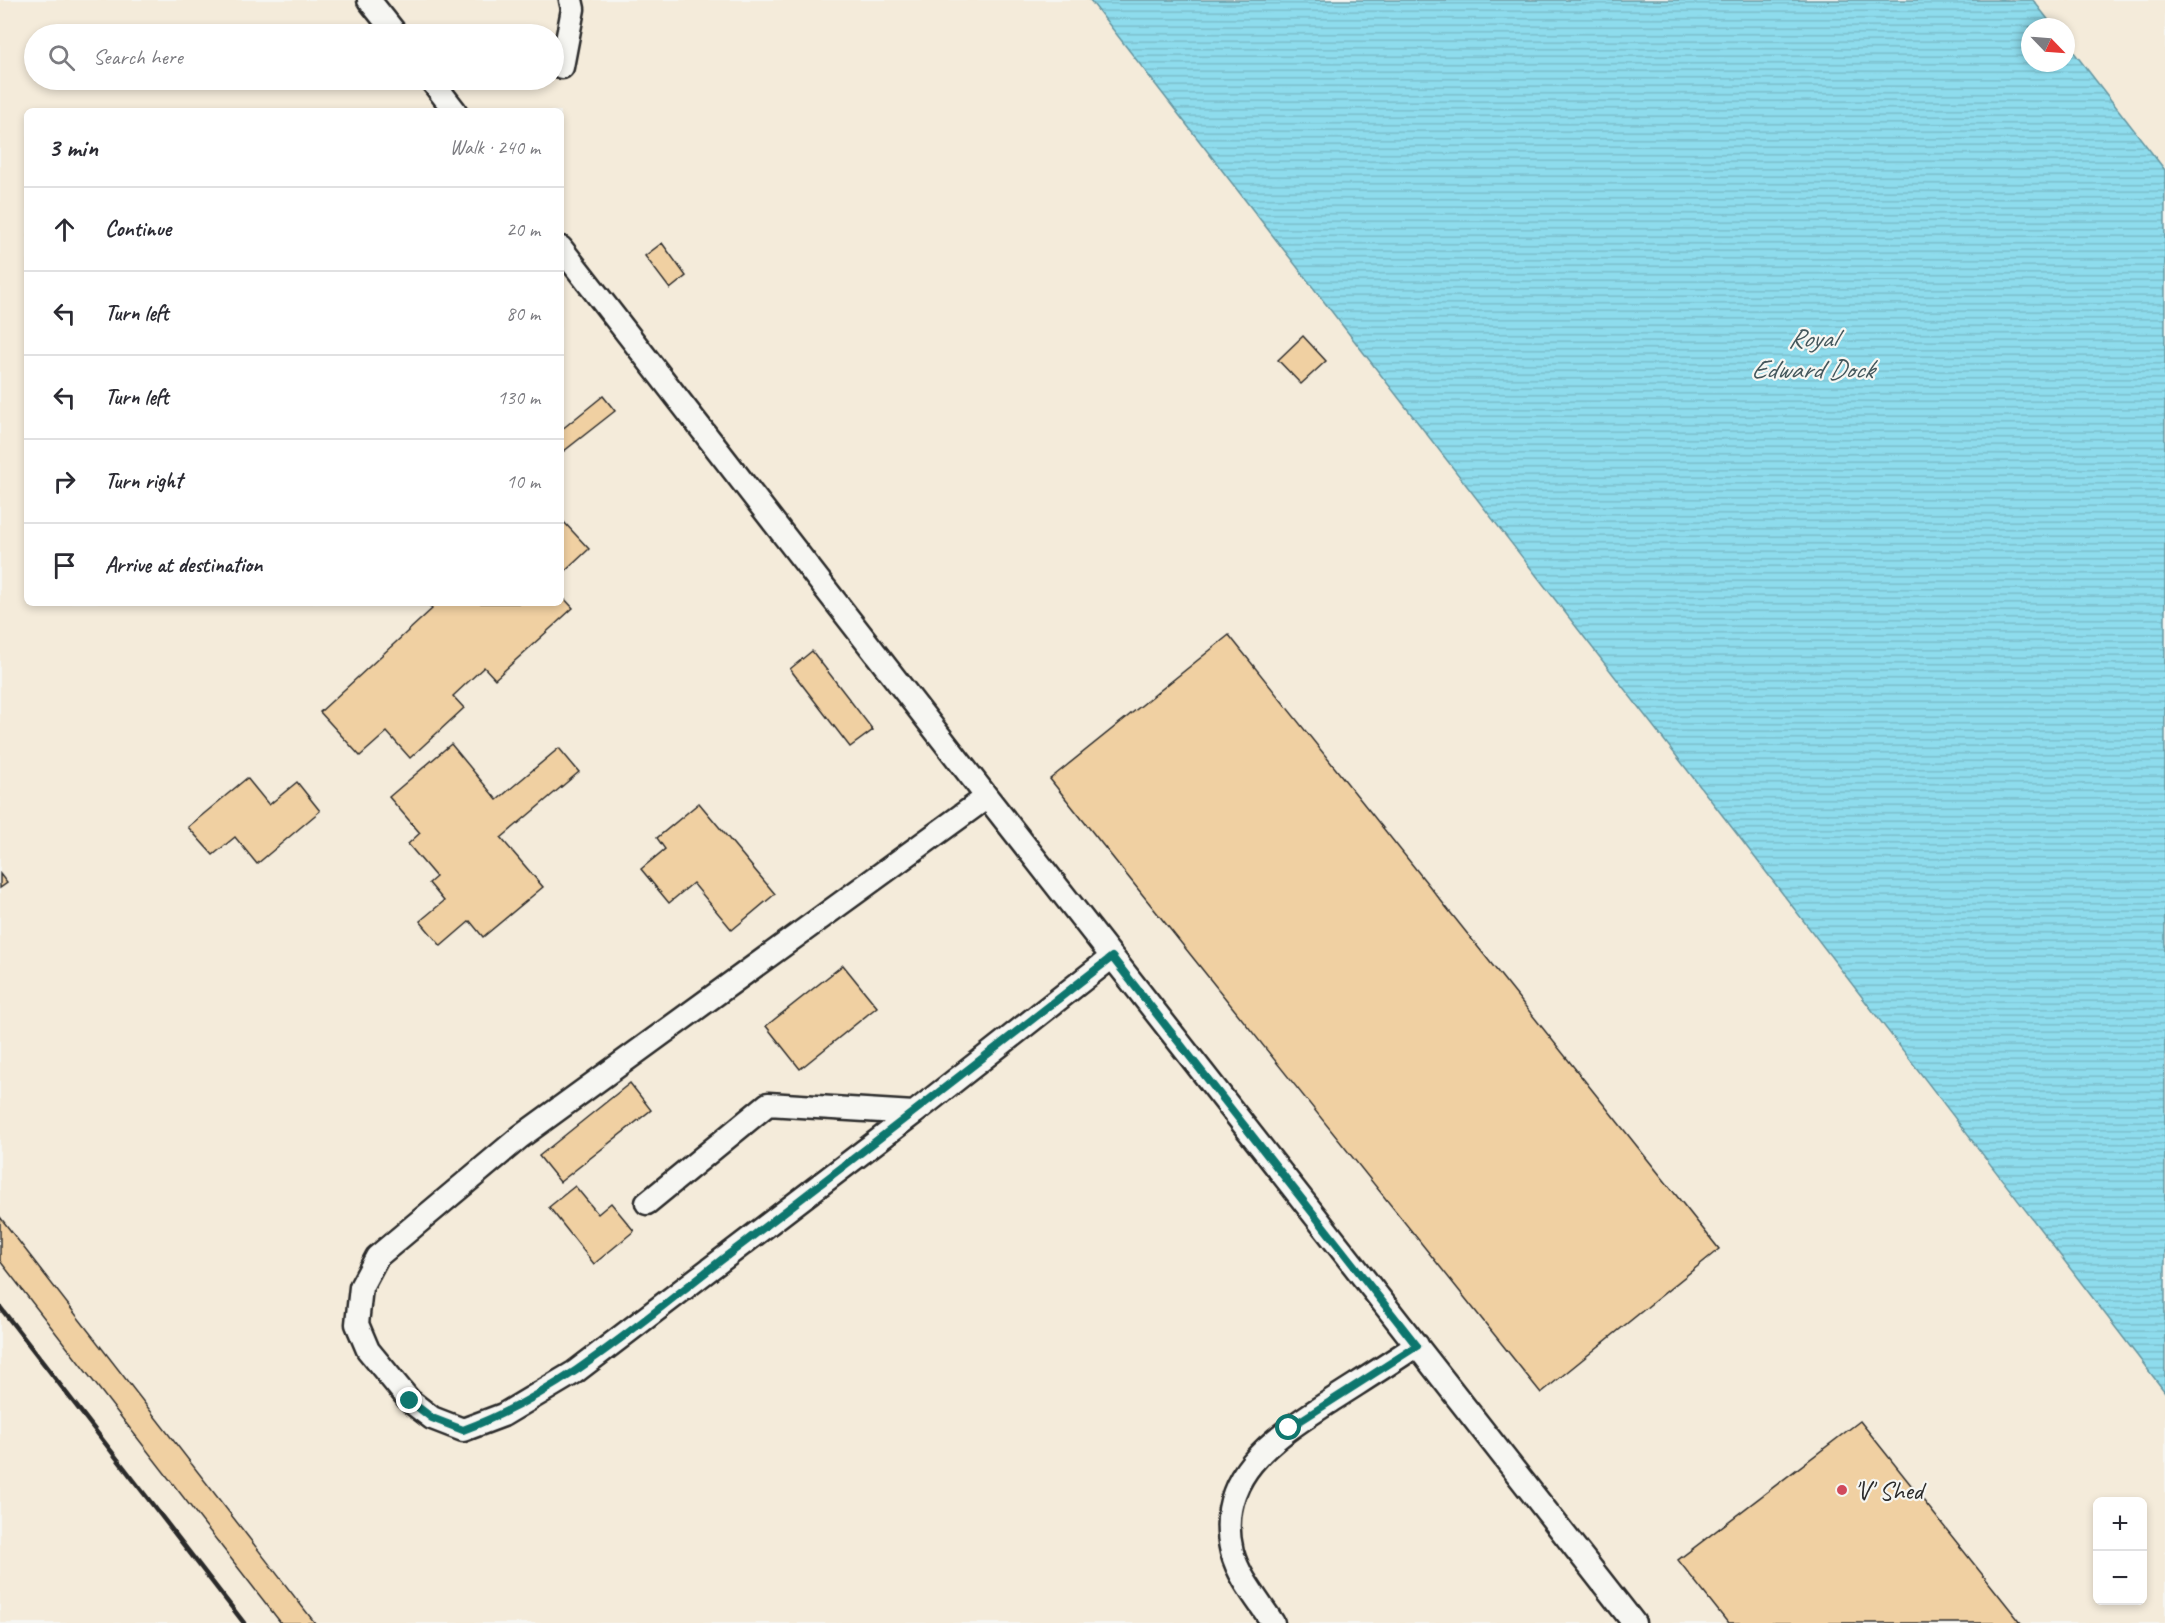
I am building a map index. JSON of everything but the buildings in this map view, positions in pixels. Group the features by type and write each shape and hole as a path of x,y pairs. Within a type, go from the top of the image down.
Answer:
{"lane":[{"path":"369,0 388,24"},
{"path":"564,56 573,9 571,0"},
{"path":"438,90 453,108"},
{"path":"564,252 1634,1623"},
{"path":"987,796 520,1137 377,1257 361,1287 357,1324 368,1350 410,1401 432,1418 463,1430 503,1415 575,1372 914,1113 1112,957"},
{"path":"647,1203 768,1104 914,1113"},
{"path":"1273,1623 1241,1575 1232,1551 1229,1527 1235,1490 1248,1467 1265,1447 1289,1428 1417,1346"}],"shaded area":[{"path":"0,0 2165,0 2165,1623 0,1623"}],"water":[{"name":"Royal Edward Dock","path":"1090,0 2033,0 2047,18 2021,18 2021,72 2075,72 2075,54 2165,170 2165,1392 1740,838"}],"railway":[{"path":"0,1307 244,1623"}],"place":[{"name":"'V' Shed","path":"1842,1490"}],"route":[{"path":"410,1401 432,1418 463,1430 503,1415 575,1372 914,1113 1112,957 1417,1346 1289,1428"}]}
